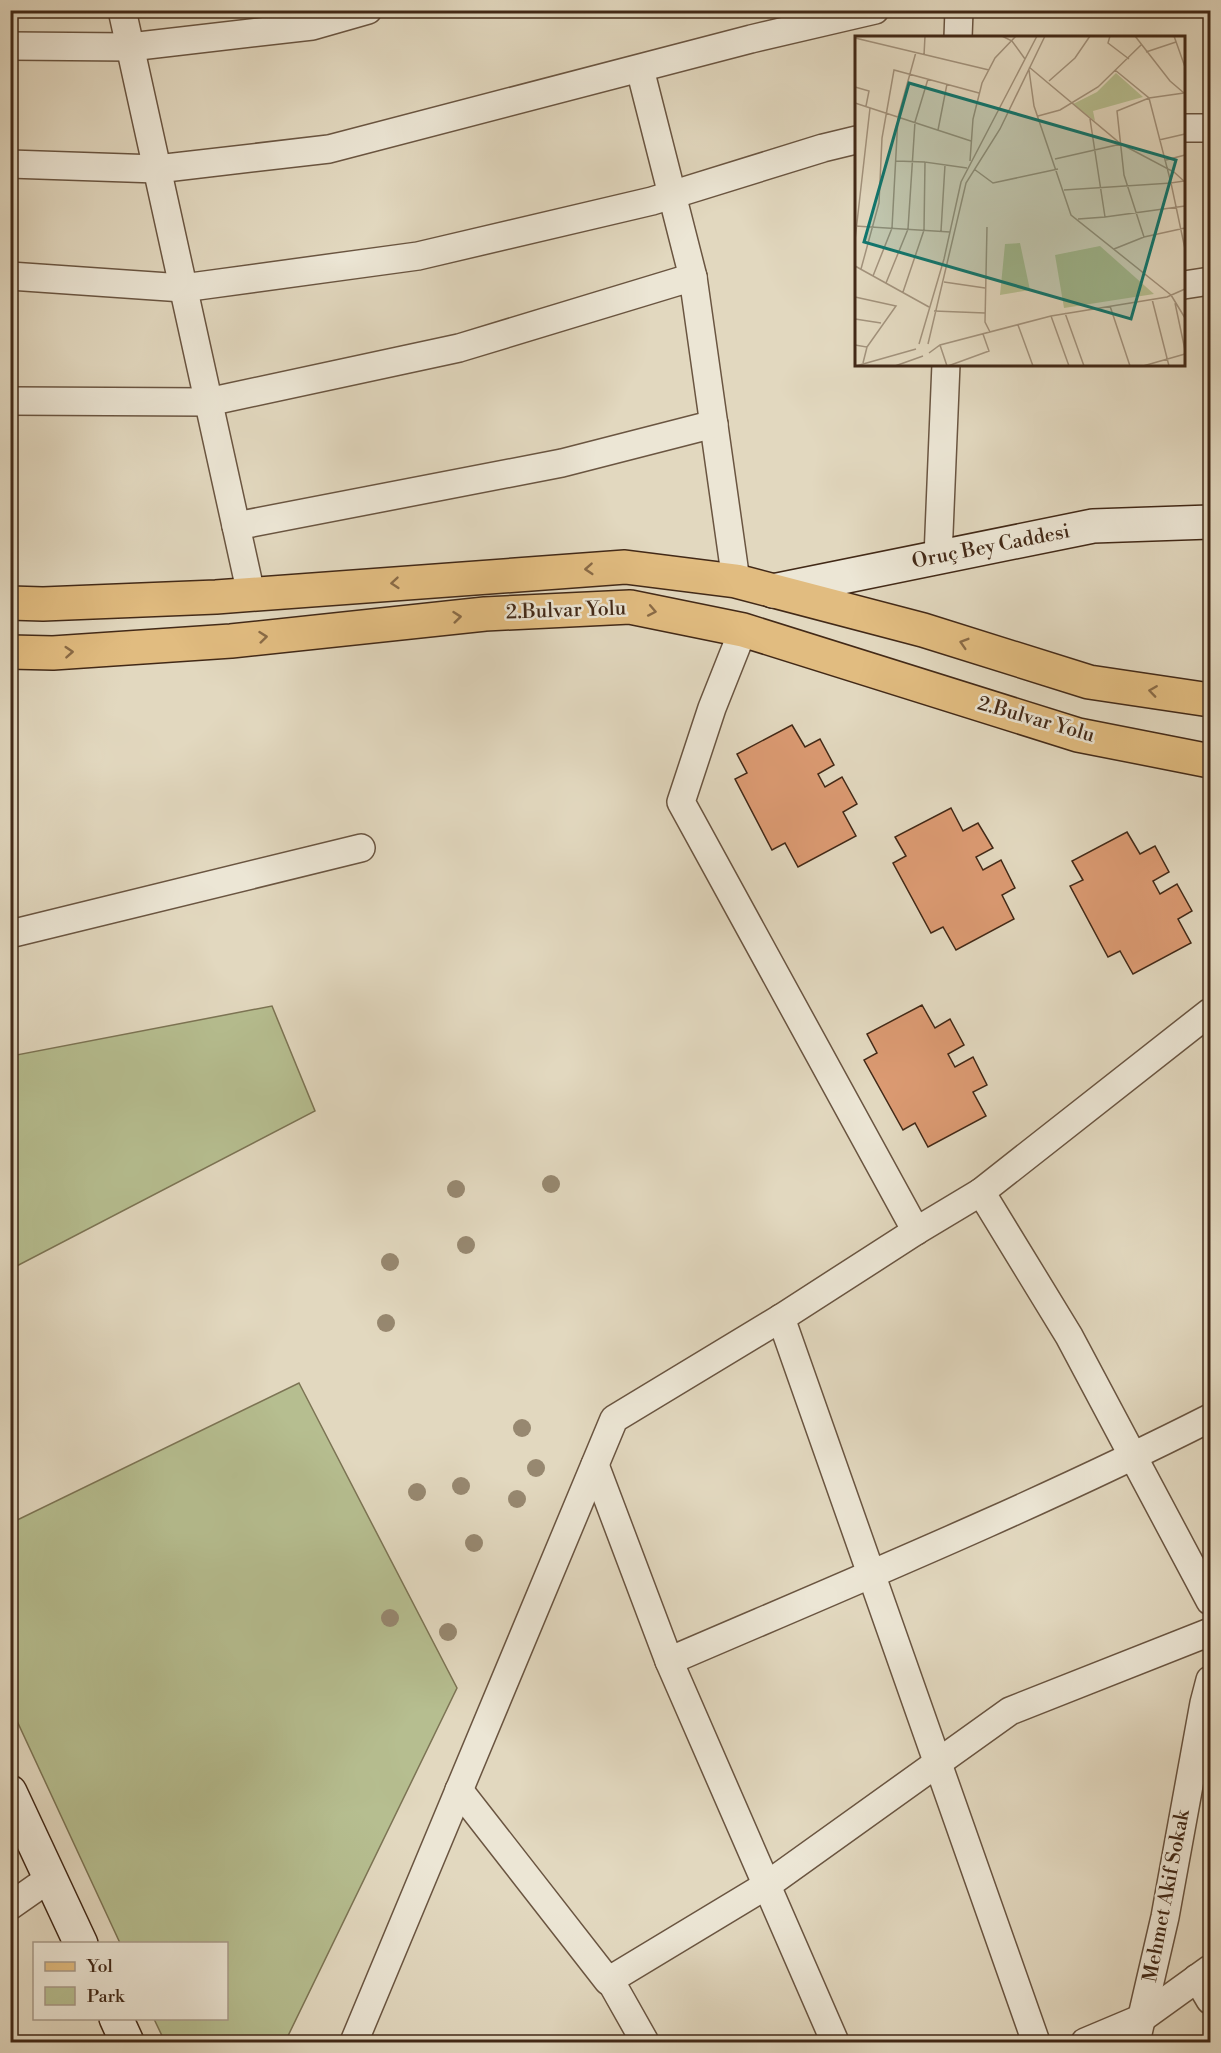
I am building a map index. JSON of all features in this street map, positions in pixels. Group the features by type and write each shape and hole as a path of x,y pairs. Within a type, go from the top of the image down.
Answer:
{"main road":[{"name":"Oruç Bey Caddesi","path":"773,591 1093,526 1210,522"},
{"name":"2.Bulvar Yolu","path":"10,603 43,604 251,594 625,567 736,581 923,630 1089,682 1210,699"},
{"name":"2.Bulvar Yolu","path":"10,652 53,653 231,640 485,614 630,607 743,630 1078,735 1210,761"},
{"path":"10,1792 80,1942"},
{"path":"116,2020 127,2043"}],"street":[{"path":"122,10 251,594"},
{"path":"10,46 130,47 312,27 368,10"},
{"path":"10,164 157,170 329,149 751,39 875,10"},
{"path":"958,36 959,10"},
{"path":"640,69 693,277 736,581"},
{"path":"1185,128 1210,128"},
{"path":"10,276 183,288 418,256 673,194 855,140"},
{"path":"10,401 208,402 459,348 693,277"},
{"path":"1185,285 1210,281"},
{"path":"938,558 946,366"},
{"path":"236,526 562,463 714,424"},
{"path":"743,630 712,708 681,802 916,1231"},
{"path":"10,934 361,848"},
{"path":"354,2043 614,1419 781,1318 981,1192 1210,1012"},
{"path":"981,1192 1069,1336 1210,1601"},
{"path":"781,1318 1036,2043"},
{"path":"669,1661 1133,1457 1210,1418"},
{"path":"596,1465 669,1661 836,2043"},
{"path":"610,1980 767,1885 1010,1711 1210,1632"},
{"name":"Mehmet Akif Sokak","path":"1139,2030 1165,1917 1210,1680"},
{"path":"459,1790 608,1981 610,1980 645,2043"},
{"path":"10,1906 50,1878"},
{"path":"1085,2043 1139,2030 1206,1982"}],"green space":[{"path":"272,1006 315,1111 11,1269 11,1056"},
{"path":"299,1383 457,1688 285,2042 165,2042 154,2020 228,2020 228,1942 120,1942 11,1708 11,1523"}],"building":[{"path":"792,725 805,747 820,739 834,765 818,774 825,787 842,777 857,804 843,812 856,836 798,867 785,843 772,850 735,779 747,773 737,754"},
{"path":"951,808 963,831 978,823 993,848 976,857 983,870 1001,860 1015,888 1002,895 1014,919 956,950 943,927 931,933 893,863 906,856 895,837"},
{"path":"1127,832 1140,854 1155,846 1169,872 1153,881 1160,894 1177,884 1192,911 1178,919 1191,943 1133,974 1120,951 1108,957 1070,886 1083,880 1072,861"},
{"path":"922,1005 935,1028 950,1019 964,1045 948,1054 955,1067 973,1057 987,1085 973,1092 986,1116 928,1147 915,1123 903,1130 864,1060 877,1053 867,1034"}]}
